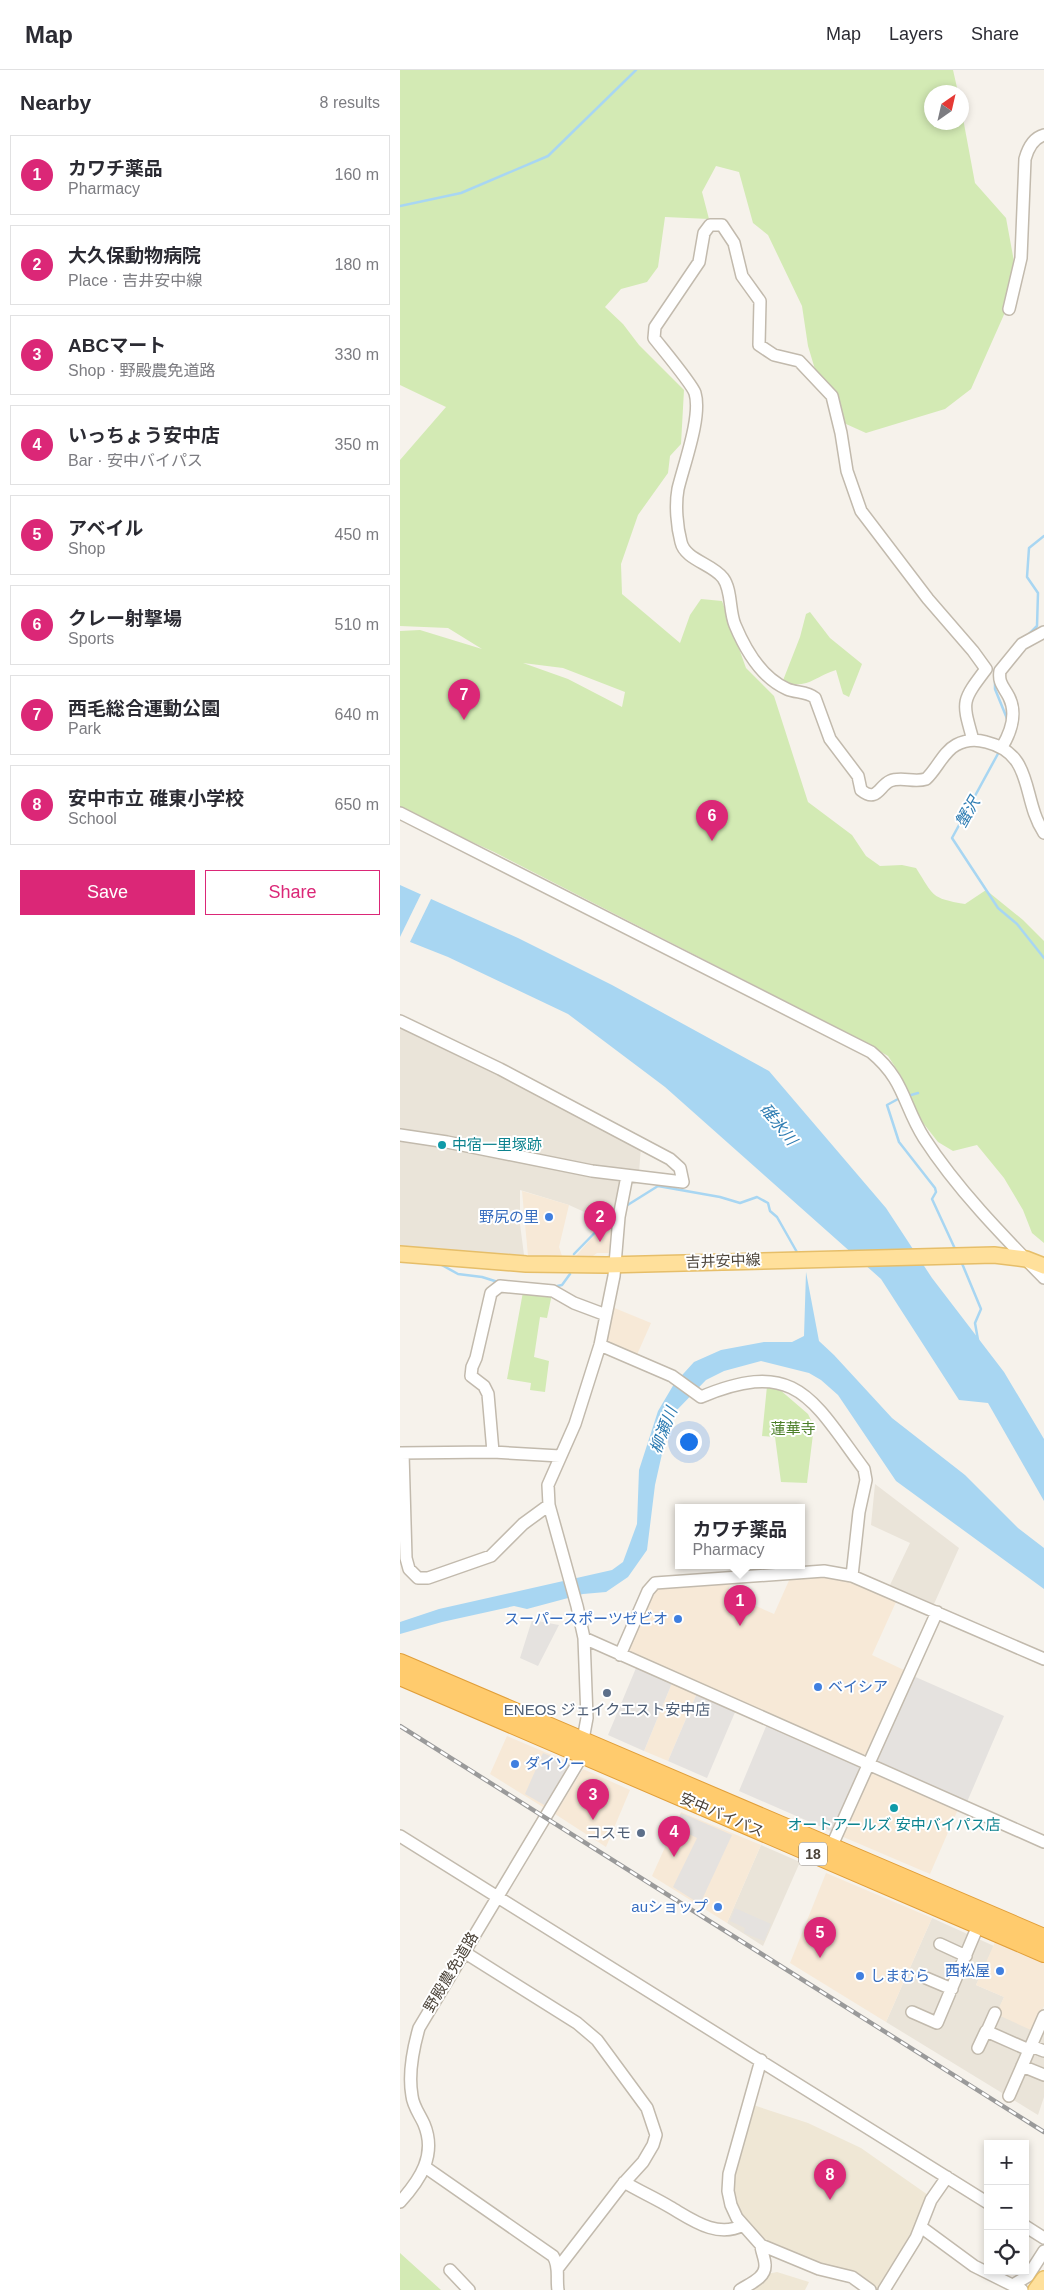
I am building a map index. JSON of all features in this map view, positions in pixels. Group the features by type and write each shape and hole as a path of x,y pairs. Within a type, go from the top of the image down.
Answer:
{"highway":[{"name":"安中バイパス","path":"400,1662 582,1748"},
{"name":"安中バイパス","path":"400,1676 582,1748 829,1853 981,1919 1044,1953"},
{"name":"安中バイパス","path":"981,1919 1044,1938"}],"main road":[{"name":"吉井安中線","path":"400,1254 526,1264 615,1264 979,1255 1026,1259 1044,1266"}],"street":[{"path":"1009,308 1020,258 1024,159 1028,148 1034,140 1044,135"},
{"path":"973,740 965,711 966,695 986,670 973,651 928,599 861,511 847,471 842,433 832,396 799,361 774,355 759,345 760,301 742,276 734,243 726,229 722,225 710,226 704,233 699,262 655,327 654,338 695,392 696,417 678,492 678,523 681,543 685,551 718,573 725,581 734,623 741,639 763,670 788,690 807,693 815,698 830,739 858,776 861,790 866,794 877,793 886,784 894,780 926,779 949,750 966,741 982,741 1002,748 1016,758 1023,775 1032,809 1044,833"},
{"path":"1002,748 1012,725 1013,714 1010,700 1000,684 1000,671 1022,644 1044,632"},
{"path":"400,813 459,841 871,1052 886,1065 897,1081 918,1127 931,1148 965,1190 1044,1278"},
{"path":"400,1021 492,1065 670,1159 680,1168 683,1182 627,1176 559,1165 447,1142 400,1135"},
{"name":"野殿農免道路","path":"400,2202 425,2167 430,2153 430,2140 412,2098 410,2084 414,2043 419,2028 426,2012 580,1761 587,1718 584,1638 549,1505 548,1485 575,1424 600,1345 615,1264 619,1216 627,1176"},
{"path":"493,1452 488,1394 484,1386 472,1376 472,1367 476,1358 491,1293 500,1286 553,1291 574,1303 606,1315"},
{"path":"600,1345 673,1377 701,1396 735,1384 765,1380 792,1388 809,1398 821,1410 864,1469 866,1480 859,1512 852,1576"},
{"path":"549,1505 523,1524 490,1556 428,1578 418,1578 409,1569 406,1558 401,1453 493,1452 560,1456"},
{"path":"620,1655 648,1591 655,1583 824,1572 852,1576 1044,1659"},
{"path":"829,1853 867,1764 937,1612"},
{"path":"584,1638 1044,1842"},
{"path":"400,1836 984,2200"},
{"path":"912,2012 937,2023 981,1919"},
{"path":"940,1944 966,1956"},
{"path":"464,1952 577,2023 597,2040 647,2108 656,2135 643,2162 624,2182 558,2268 556,2281 558,2290"},
{"path":"926,1978 952,1989"},
{"path":"978,2048 995,2012"},
{"path":"1009,2096 1043,2023"},
{"path":"987,2031 1030,2048 1044,2051"},
{"path":"761,2060 729,2174 728,2191 731,2205 737,2218 761,2244 819,2268 852,2277 870,2290"},
{"path":"1022,2066 1044,2075"},
{"path":"425,2167 553,2256 558,2268"},
{"path":"884,2290 921,2227 931,2200 947,2177"},
{"path":"624,2182 704,2226 724,2229 743,2225"},
{"path":"921,2227 951,2251 974,2266 1017,2288 1028,2276 1044,2251"},
{"path":"1029,2229 1044,2238"},
{"path":"740,2290 757,2280 764,2272 765,2265 761,2244"},
{"path":"450,2270 469,2290"}],"shaded area":[{"path":"400,1023 641,1147 639,1172 544,1158 400,1132"},
{"path":"400,1140 620,1179 623,1183 618,1206 602,1220 569,1205 520,1190 520,1224 524,1255 475,1254 400,1246"},
{"path":"522,1191 569,1205 559,1247 562,1256 528,1256"},
{"path":"617,1212 609,1253 597,1253 593,1256 576,1256 608,1219"},
{"path":"612,1307 651,1323 636,1357 609,1345 606,1340"},
{"path":"875,1484 959,1548 934,1604 890,1585 910,1543 871,1525"},
{"path":"791,1576 845,1577 896,1602 872,1655 904,1670 867,1753 860,1757 628,1654 627,1649 653,1587 732,1580 727,1593 774,1614"},
{"path":"532,1620 559,1625 538,1666 520,1658"},
{"path":"636,1668 672,1683 644,1751 608,1735"},
{"path":"911,1675 1004,1716 967,1802 873,1760"},
{"path":"672,1683 697,1693 668,1761 644,1751"},
{"path":"697,1693 736,1710 707,1778 668,1761"},
{"path":"767,1724 861,1764 833,1832 739,1791"},
{"path":"507,1736 573,1764 546,1809 490,1774"},
{"path":"543,1753 571,1765 546,1806 525,1794"},
{"path":"583,1769 630,1790 606,1847 555,1814"},
{"path":"870,1770 959,1807 930,1874 841,1836"},
{"path":"681,1812 761,1845 727,1923 652,1876"},
{"path":"681,1813 732,1835 700,1904 673,1887 697,1838 675,1827"},
{"path":"761,1845 800,1862 763,1946 727,1923"},
{"path":"826,1873 932,1918 886,2022 790,1963"},
{"path":"735,1908 771,1924 764,1941 744,1933 745,1928 730,1921"},
{"path":"932,1918 994,1946 976,1985 1004,1997 997,2014 1044,2025 1044,2097 1038,2115 886,2022"},
{"path":"995,1942 1044,1963 1044,2006 1033,2031 996,2014 1004,1997 976,1985"},
{"path":"750,2104 808,2123 861,2148 928,2195 915,2232 879,2290 764,2243 741,2219 731,2192 732,2174"},
{"path":"777,2272 809,2282 805,2290 743,2290 767,2274"}],"green space":[{"path":"400,70 953,70 956,85 924,85 924,130 965,130 975,183 1006,218 1018,283 971,389 945,409 866,433 846,424 823,396 808,346 802,306 768,235 753,223 739,172 716,166 702,192 709,219 665,217 658,267 647,282 621,289 605,307 623,324 639,345 684,390 681,444 670,456 668,473 638,515 621,564 622,594 680,643 690,615 701,599 722,601 746,668 774,696 808,802 852,835 866,856 880,866 902,865 916,868 930,890 945,900 965,904 986,890 1023,920 1044,941 1044,1243 1032,1233 1023,1210 1004,1178 977,1145 953,1151 938,1142 920,1119 901,1076 888,1056 857,1038 494,852 400,809 400,631 420,630 482,649 448,628 400,626 400,460 446,407 400,385","holes":["523,663 563,668 625,692 622,707 568,679"]},
{"path":"810,612 830,638 862,664 849,697 843,694 836,670 806,683 782,683 800,637 806,614"},
{"path":"523,1292 552,1294 547,1318 540,1317 534,1357 549,1361 545,1392 530,1390 531,1383 507,1379"},
{"name":"蓮華寺","path":"767,1386 779,1389 808,1414 814,1426 807,1483 781,1482 775,1437 762,1436"},
{"path":"400,2253 441,2290 400,2290"}],"water":[{"name":"碓氷川","path":"400,885 518,938 612,985 769,1071 886,1208 932,1278 1004,1372 1044,1439 1044,1501 988,1403 959,1400 881,1279 665,1087 568,1014 448,957 400,938"},
{"name":"柳瀬川","path":"806,1272 819,1341 892,1418 965,1475 1018,1528 1044,1548 1044,1589 896,1481 838,1395 821,1380 809,1373 761,1361 724,1371 706,1380 676,1411 668,1427 655,1485 647,1550 628,1577 606,1592 583,1594 527,1609 514,1606 442,1622 400,1634 400,1622 439,1609 612,1570 623,1562 637,1524 639,1470 658,1411 674,1384 694,1362 721,1350 764,1342 792,1342 804,1336"}],"pier":[{"path":"422,892 432,897 409,944 400,941 400,937"}],"waterway":[{"path":"400,206 461,193 548,156 636,70"},
{"name":"蟹沢","path":"1028,635 1037,626 1038,593 1027,577 1029,548 1044,536"},
{"name":"蟹沢","path":"995,679 995,689 1008,721"},
{"name":"蟹沢","path":"1000,750 952,838 998,908 1017,924 1044,958"},
{"path":"911,1095 918,1093"},
{"path":"898,1099 887,1105 899,1142 935,1188 936,1192 932,1199 956,1251"},
{"path":"626,1206 658,1186 720,1197 740,1203 757,1197 768,1203 770,1211 777,1217 798,1254"},
{"path":"574,1254 616,1211"},
{"path":"961,1261 981,1309 975,1323 978,1340"},
{"path":"440,1264 458,1274 482,1277 498,1282"},
{"path":"553,1287 562,1285 570,1274"}],"railway":[{"path":"400,1726 1044,2132"}],"place":[{"name":"西毛総合運動公園","path":"464,720"},
{"name":"クレー射撃場","path":"712,841"},
{"name":"中宿一里塚跡","path":"442,1145"},
{"name":"野尻の里","path":"549,1217"},
{"name":"大久保動物病院","path":"600,1242"},
{"name":"スーパースポーツゼビオ","path":"678,1619"},
{"name":"カワチ薬品","path":"740,1626"},
{"name":"ベイシア","path":"818,1687"},
{"name":"ENEOS ジェイクエスト安中店","path":"607,1693"},
{"name":"ダイソー","path":"515,1764"},
{"name":"オートアールズ 安中バイパス店","path":"894,1808"},
{"name":"ABCマート","path":"593,1820"},
{"name":"コスモ","path":"641,1833"},
{"name":"いっちょう安中店","path":"674,1857"},
{"name":"auショップ","path":"718,1907"},
{"name":"アベイル","path":"820,1958"},
{"name":"西松屋","path":"1000,1971"},
{"name":"しまむら","path":"860,1976"},
{"name":"安中市立 碓東小学校","path":"830,2200"}]}
